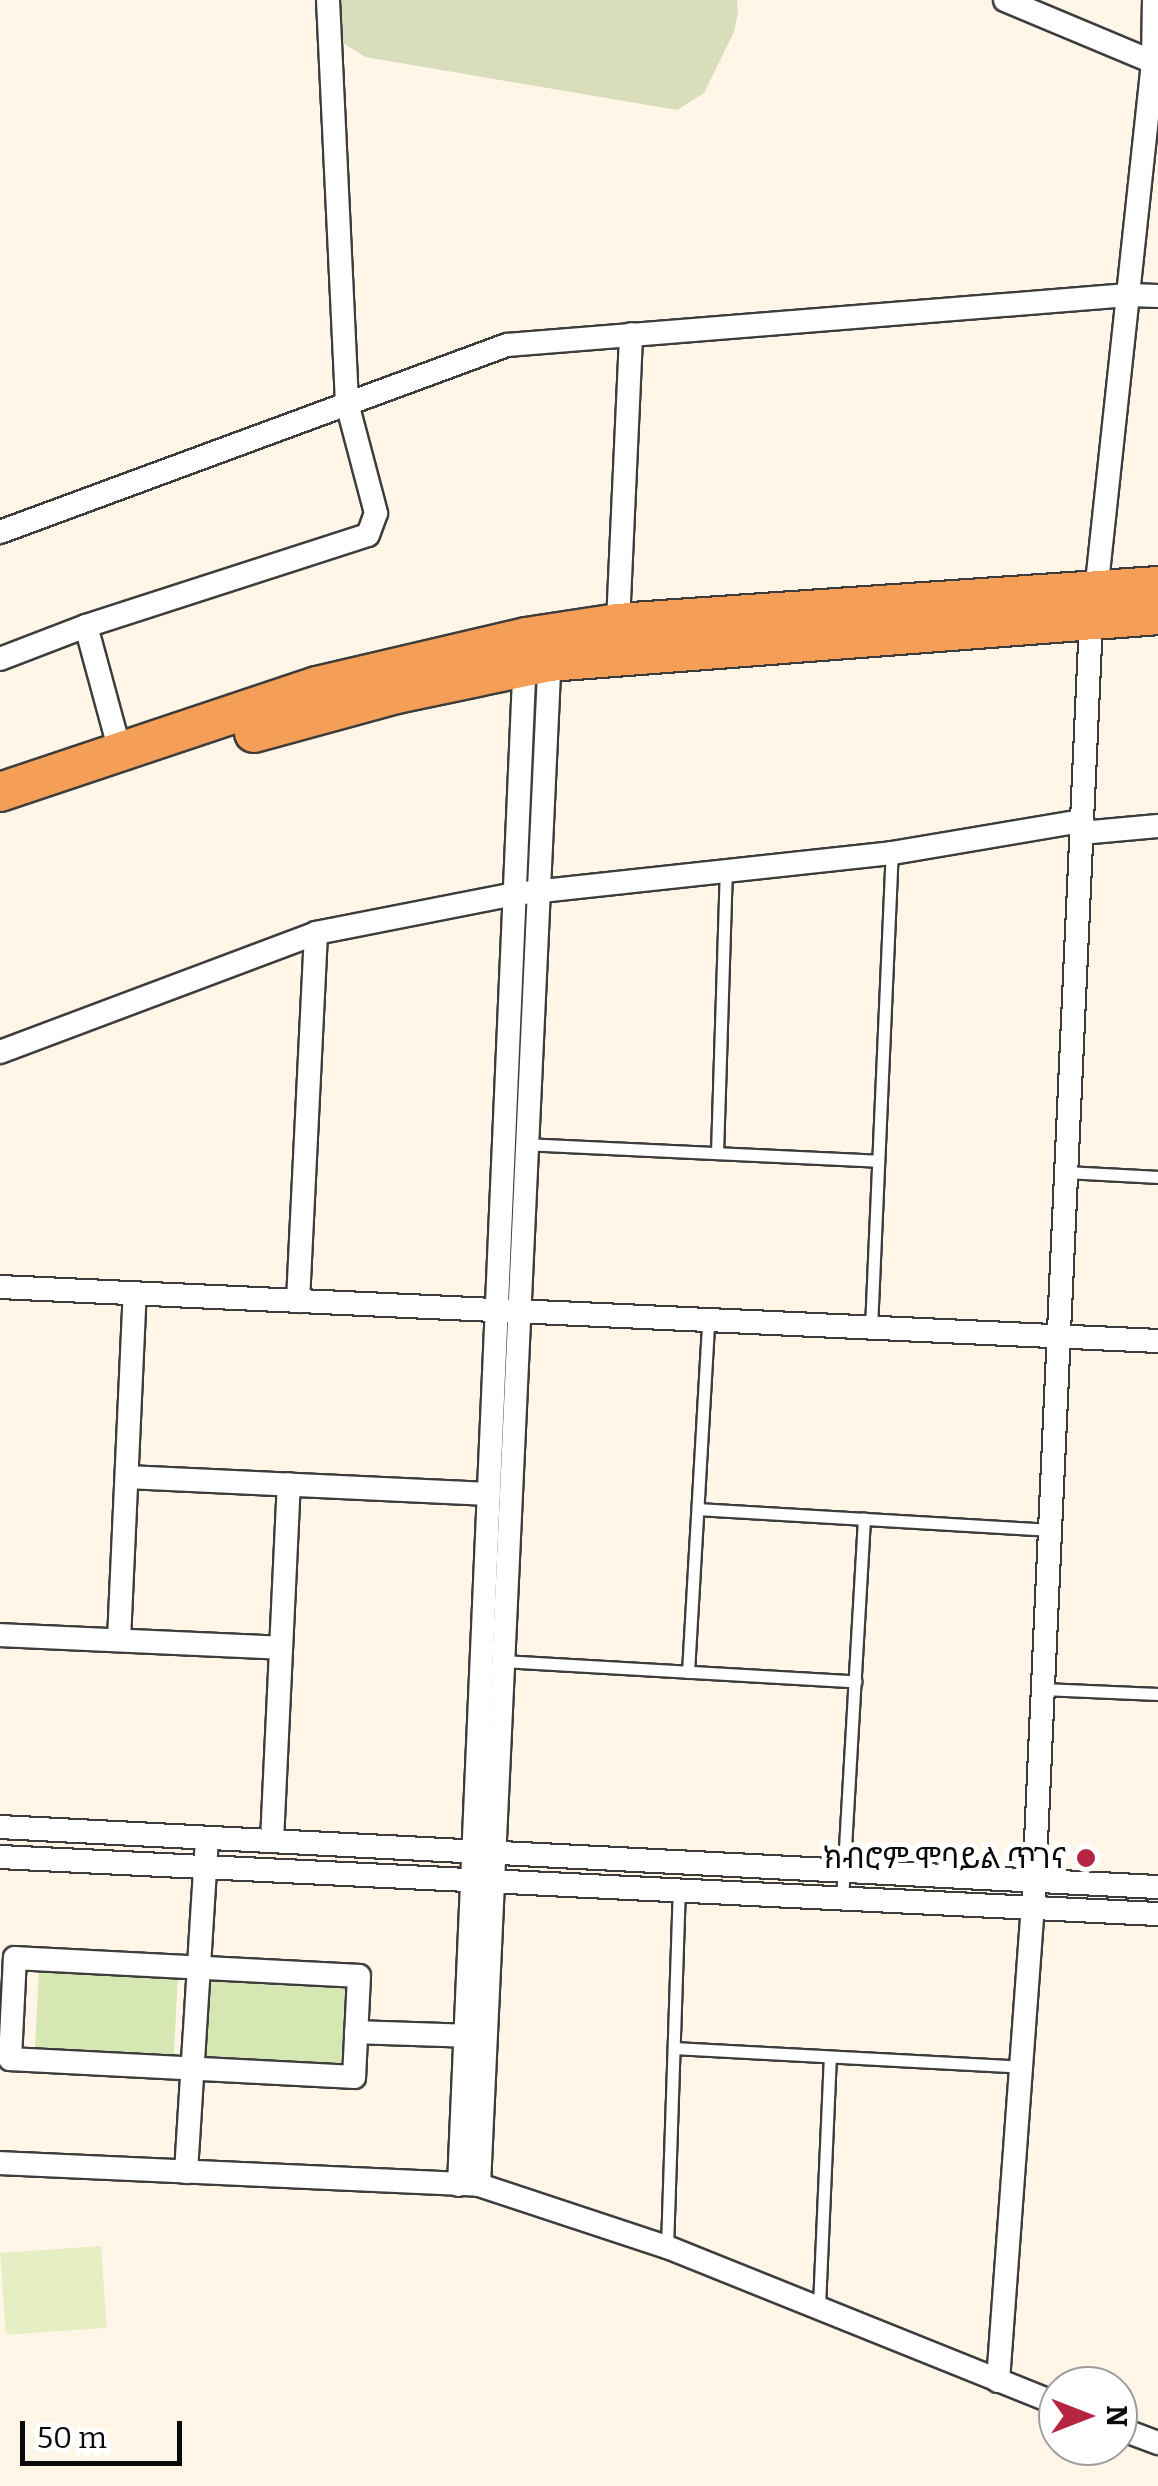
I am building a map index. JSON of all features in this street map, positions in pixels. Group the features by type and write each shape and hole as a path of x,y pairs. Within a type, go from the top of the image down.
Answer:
{"highway":[{"path":"0,792 317,686 538,650 1094,607 1158,586"},
{"path":"0,816 270,728 396,694 618,623 1094,607 1158,616"}],"street":[{"path":"0,658 86,626 368,535 376,513 347,403 328,0"},
{"path":"1005,0 1156,63"},
{"path":"998,2381 1033,1908 1094,607 1156,63 1154,0"},
{"path":"0,532 507,345 1128,294 1158,296"},
{"path":"618,623 631,334"},
{"path":"86,626 120,751"},
{"path":"516,1143 515,894 538,650"},
{"path":"469,2185 482,1880 503,1661 508,1310 516,1143 539,894 538,650"},
{"path":"0,1052 316,933 515,894 892,854 1082,827 1158,826"},
{"path":"298,1300 316,933"},
{"path":"0,1286 1158,1341"},
{"path":"119,1640 135,1293"},
{"path":"484,1852 488,1494 508,1310"},
{"path":"126,1476 488,1494"},
{"path":"272,1841 289,1484"},
{"path":"0,1635 281,1648"},
{"path":"0,1827 1158,1887"},
{"path":"186,2172 207,1838"},
{"path":"0,1856 1158,1914"},
{"path":"15,1958 358,1976 354,2077 10,2058 6,2009 15,1958"},
{"path":"356,2032 476,2036"},
{"path":"0,2163 469,2185 667,2247 1038,2396"}],"lane":[{"path":"871,1328 892,854"},
{"path":"717,1153 726,872"},
{"path":"516,1143 878,1161"},
{"path":"1066,1172 1158,1177"},
{"path":"688,1672 708,1320"},
{"path":"698,1509 1050,1530"},
{"path":"842,1900 864,1519"},
{"path":"503,1661 855,1682"},
{"path":"1042,1689 1158,1694"},
{"path":"667,2247 679,1890"},
{"path":"674,2048 1021,2067"},
{"path":"819,2306 830,2057"}],"green space":[{"path":"338,0 737,0 738,12 734,32 704,93 677,110 365,57 337,39"},
{"path":"39,1972 178,1979 174,2057 35,2050"},
{"path":"208,1980 347,1987 343,2064 204,2057"},
{"path":"101,2246 107,2328 6,2335 0,2253"}],"place":[{"name":"ክብሮም ሞባይል ጥገና","path":"1086,1858"}]}
